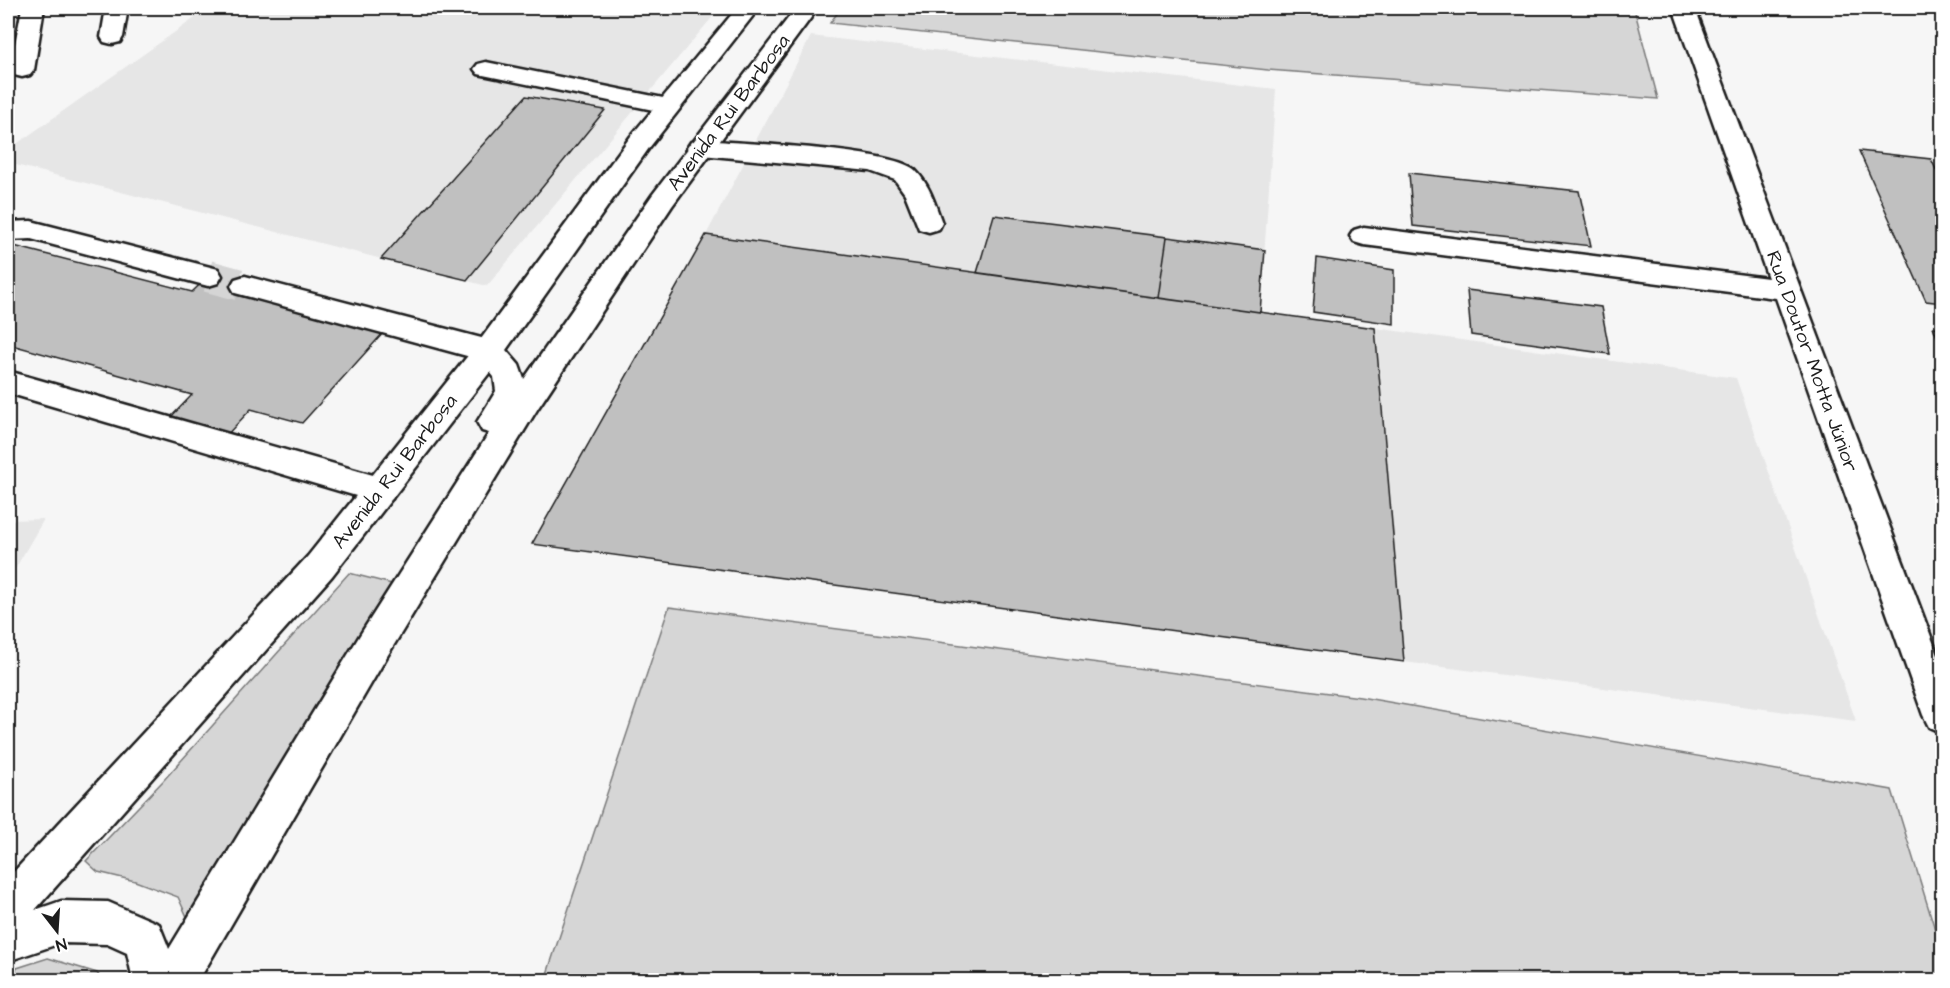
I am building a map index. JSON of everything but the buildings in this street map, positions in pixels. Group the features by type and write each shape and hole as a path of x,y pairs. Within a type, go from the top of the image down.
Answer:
{"main road":[{"path":"22,70 33,8"},
{"path":"112,37 117,8"},
{"name":"Avenida Rui Barbosa","path":"8,908 320,566 489,351 640,141 748,8"},
{"name":"Avenida Rui Barbosa","path":"175,981 410,583 579,319 700,147 807,8"},
{"name":"Rua Doutor Motta Júnior","path":"1684,8 1942,715"},
{"path":"486,69 668,106"},
{"path":"700,147 874,163 904,174 918,192 929,224"},
{"path":"8,231 31,230 208,276"},
{"path":"1364,236 1787,290"},
{"path":"245,286 489,351 508,373 512,392 449,494 410,583"},
{"path":"8,381 380,490"},
{"path":"8,940 61,922 108,923 144,939 155,981"}],"shaded area":[{"path":"209,8 720,8 487,286 8,163 8,150"},
{"path":"841,8 1634,8 1658,99 1268,70 830,23"},
{"path":"811,36 1276,89 1260,312 706,235"},
{"path":"1375,328 1736,378 1856,721 1404,662"},
{"path":"44,519 8,581 8,520"},
{"path":"349,573 392,584 232,845 189,921 178,897 135,881 98,872 86,861 163,781"},
{"path":"669,607 1360,697 1892,790 1942,952 1942,980 545,980"},
{"path":"48,958 97,973 102,980 8,980 17,968"}],"tunnel":[{"path":"208,276 245,286"}]}
